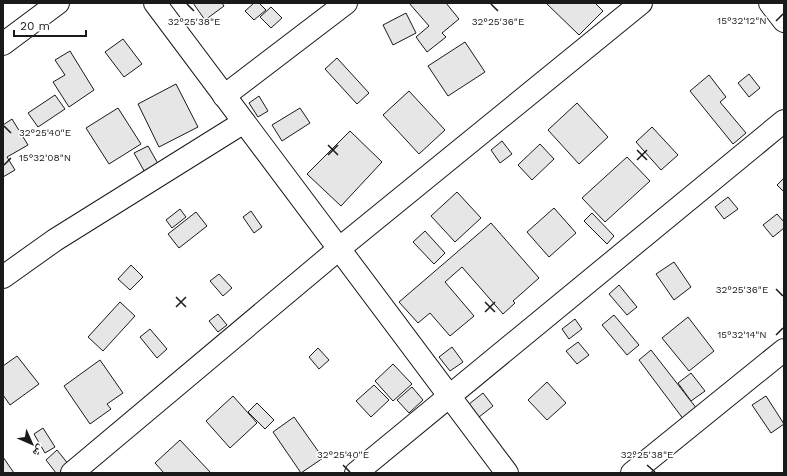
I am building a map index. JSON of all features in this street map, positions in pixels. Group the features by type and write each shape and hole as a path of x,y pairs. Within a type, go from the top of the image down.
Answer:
{"street":[{"path":"3,44 58,3"},
{"path":"155,3 340,248 507,473"},
{"path":"224,96 346,3"},
{"path":"72,473 340,248 641,3"},
{"path":"770,3 784,21"},
{"path":"356,473 784,121"},
{"path":"3,277 61,236 244,122"},
{"path":"632,473 784,350"}],"building":[{"path":"193,3 222,3 224,6 205,20"},
{"path":"254,3 259,3 266,10 254,20 245,11"},
{"path":"409,3 446,3 459,19 442,33 446,37 427,52 416,37 429,26"},
{"path":"546,3 595,3 603,11 579,35"},
{"path":"271,7 282,18 271,28 260,17"},
{"path":"406,13 416,33 393,45 383,25"},
{"path":"123,39 142,64 124,77 105,52"},
{"path":"465,42 485,72 448,96 428,66"},
{"path":"70,51 94,90 69,107 53,82 65,75 55,60"},
{"path":"337,58 369,93 357,104 325,69"},
{"path":"749,74 760,88 749,97 738,83"},
{"path":"709,75 726,97 720,102 746,133 733,144 690,91"},
{"path":"176,84 198,127 159,147 138,104"},
{"path":"409,91 445,130 419,154 383,115"},
{"path":"55,95 65,109 38,127 28,113"},
{"path":"259,96 268,111 258,117 249,103"},
{"path":"577,103 608,137 579,164 548,130"},
{"path":"118,108 141,144 109,164 86,128"},
{"path":"300,108 310,123 282,141 272,125"},
{"path":"12,119 28,145 7,157 15,170 3,177 3,125"},
{"path":"652,127 678,155 661,170 636,142"},
{"path":"350,131 382,162 341,206 307,174"},
{"path":"502,141 512,154 500,163 491,150"},
{"path":"540,144 554,159 532,180 518,165"},
{"path":"148,146 161,169 147,176 134,153"},
{"path":"627,157 650,181 605,222 582,198"},
{"path":"784,178 784,192 777,185"},
{"path":"457,192 481,218 455,242 431,216"},
{"path":"728,197 738,209 724,219 715,207"},
{"path":"554,208 576,233 549,257 527,232"},
{"path":"180,209 186,217 172,228 166,220"},
{"path":"251,211 262,227 254,233 243,217"},
{"path":"196,212 207,226 179,248 168,234"},
{"path":"592,213 614,236 607,244 584,221"},
{"path":"777,214 784,222 784,228 773,237 763,225"},
{"path":"491,223 539,278 513,301 515,303 503,314 462,267 445,282 474,316 450,336 430,313 418,323 399,302"},
{"path":"425,231 445,253 434,264 413,242"},
{"path":"674,262 691,287 674,300 656,274"},
{"path":"131,265 143,277 130,290 118,279"},
{"path":"219,274 232,288 223,296 210,281"},
{"path":"619,285 637,307 627,315 609,294"},
{"path":"120,302 135,316 103,351 88,337"},
{"path":"218,314 227,325 218,332 209,321"},
{"path":"614,315 639,345 627,355 602,325"},
{"path":"688,317 714,351 689,371 662,338"},
{"path":"575,319 582,329 569,339 562,329"},
{"path":"150,329 167,349 157,358 140,337"},
{"path":"578,342 589,355 577,364 566,351"},
{"path":"452,347 463,362 450,371 439,357"},
{"path":"318,348 329,360 319,369 309,357"},
{"path":"651,350 697,409 684,420 639,360"},
{"path":"17,356 39,384 10,405 3,395 3,366"},
{"path":"100,360 123,393 107,404 111,409 90,424 64,386"},
{"path":"393,364 412,384 393,401 375,381"},
{"path":"691,373 705,391 691,401 678,383"},
{"path":"547,382 566,403 547,420 528,400"},
{"path":"374,385 389,400 371,417 356,401"},
{"path":"412,387 423,400 409,413 397,400"},
{"path":"483,393 493,406 474,421 464,408"},
{"path":"233,396 257,423 230,448 206,421"},
{"path":"766,396 784,424 771,433 752,405"},
{"path":"257,403 274,420 265,429 248,412"},
{"path":"294,417 323,458 301,473 273,432"},
{"path":"43,428 55,447 45,453 34,434"},
{"path":"180,440 211,473 164,473 155,463"},
{"path":"57,450 69,465 59,473 56,473 46,460"},
{"path":"3,457 14,473 3,473"}]}
